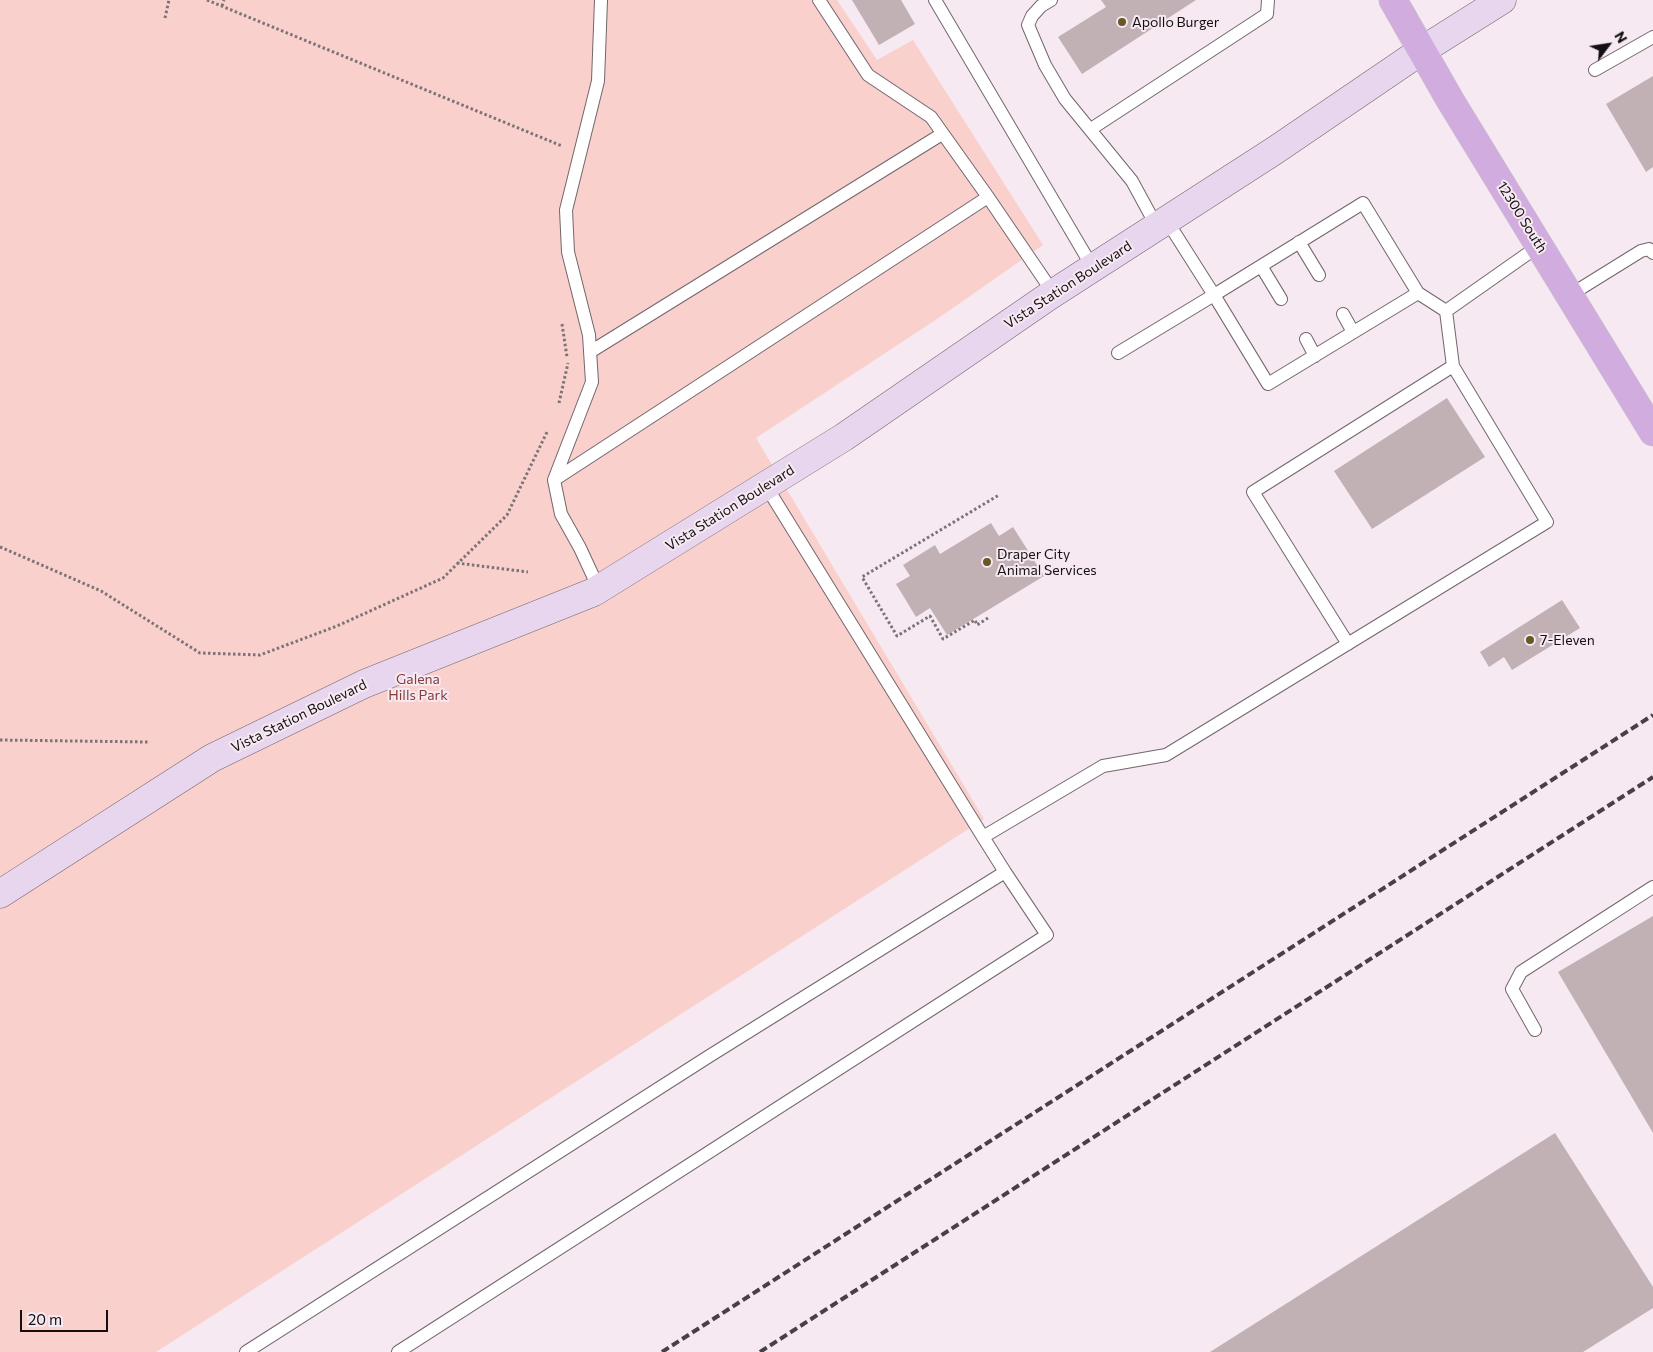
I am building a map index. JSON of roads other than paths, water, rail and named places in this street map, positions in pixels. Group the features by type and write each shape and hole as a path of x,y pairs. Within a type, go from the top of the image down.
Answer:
{"main road":[{"name":"12300 South","path":"1393,0 1421,51 1653,432"}],"street":[{"name":"Vista Station Boulevard","path":"0,894 212,758 364,684 599,589 844,437 1093,268 1274,151 1421,51 1502,0"}],"lane":[{"path":"599,589 580,548 561,514 554,480 592,382 588,335 568,252 566,210 598,81 600,0"},
{"path":"819,0 868,74 931,117 1054,294"},
{"path":"935,0 1093,268"},
{"path":"1051,0 1041,6 1032,16 1028,25 1045,65 1065,99 1132,181 1214,295 1268,384 1418,293"},
{"path":"1091,129 1267,14 1268,0"},
{"path":"1595,70 1653,36"},
{"path":"590,352 942,134"},
{"path":"554,480 988,197"},
{"path":"1118,353 1363,203 1418,293 1446,311"},
{"path":"1299,242 1319,275"},
{"path":"1446,311 1540,246"},
{"path":"1570,295 1641,251 1649,249 1653,253"},
{"path":"1261,266 1281,298"},
{"path":"982,837 1103,766 1166,755 1547,522 1453,366 1446,311"},
{"path":"1343,314 1354,332"},
{"path":"1306,339 1316,356"},
{"path":"1348,644 1253,492 1453,366"},
{"path":"398,1352 1047,935 982,837 766,486"},
{"path":"246,1352 711,1054 1005,872"},
{"path":"1535,1030 1512,989 1521,972 1653,887"}],"railway":[{"path":"662,1352 1653,715"},
{"path":"760,1352 1653,777"}],"place":[{"name":"Apollo Burger","path":"1122,22"},
{"name":"Draper City Animal Services","path":"987,562"},
{"name":"7-Eleven","path":"1530,640"}],"park label":[{"name":"Galena Hills Park","path":"418,688"}]}
